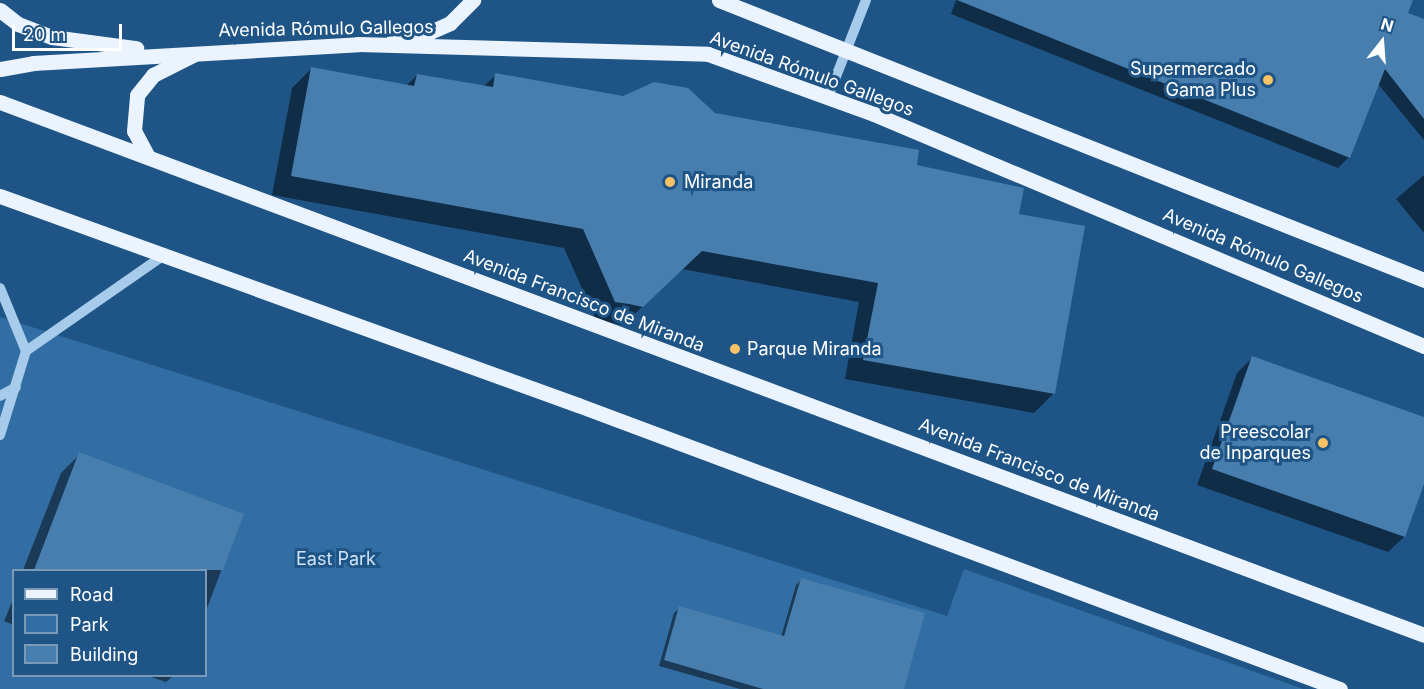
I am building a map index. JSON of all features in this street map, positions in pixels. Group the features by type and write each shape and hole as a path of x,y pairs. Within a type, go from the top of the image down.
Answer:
{"main road":[{"path":"358,44 430,32 450,23 472,0"},
{"name":"Avenida Rómulo Gallegos","path":"719,0 1424,280"},
{"path":"0,10 37,32 78,43 201,51"},
{"name":"Avenida Rómulo Gallegos","path":"0,69 33,63 201,51 358,44 708,54 828,97 1424,346"},
{"path":"147,155 134,131 137,96 153,75 201,51"},
{"name":"Avenida Francisco de Miranda","path":"0,102 147,155 668,354 1424,635"},
{"path":"0,196 1340,689"}],"street":[{"path":"828,97 866,0"},
{"path":"26,351 164,255"},
{"path":"0,288 26,351 0,435"},
{"path":"0,396 16,387"}],"green space":[{"name":"East Park","path":"0,317 947,616 964,569 1303,689 0,689"}],"building":[{"name":"Supermercado Gama Plus","path":"957,0 1413,0 1408,13 1424,19 1424,119 1385,69 1350,158"},
{"path":"311,67 414,86 417,74 493,87 495,73 623,96 654,82 688,88 715,113 919,150 917,165 1024,188 1019,214 1085,226 1055,394 863,360 878,283 702,251 643,307 615,302 583,229 291,176"},
{"name":"Preescolar de Inparques","path":"1252,356 1424,417 1424,484 1405,537 1212,469"},
{"path":"79,452 244,514 223,570 34,569"},
{"path":"801,578 925,613 904,689 763,689 664,660 679,606 784,636"}],"place":[{"name":"Supermercado Gama Plus","path":"1268,80"},
{"name":"Miranda","path":"670,182"},
{"name":"Parque Miranda","path":"735,349"},
{"name":"Preescolar de Inparques","path":"1323,443"}]}
